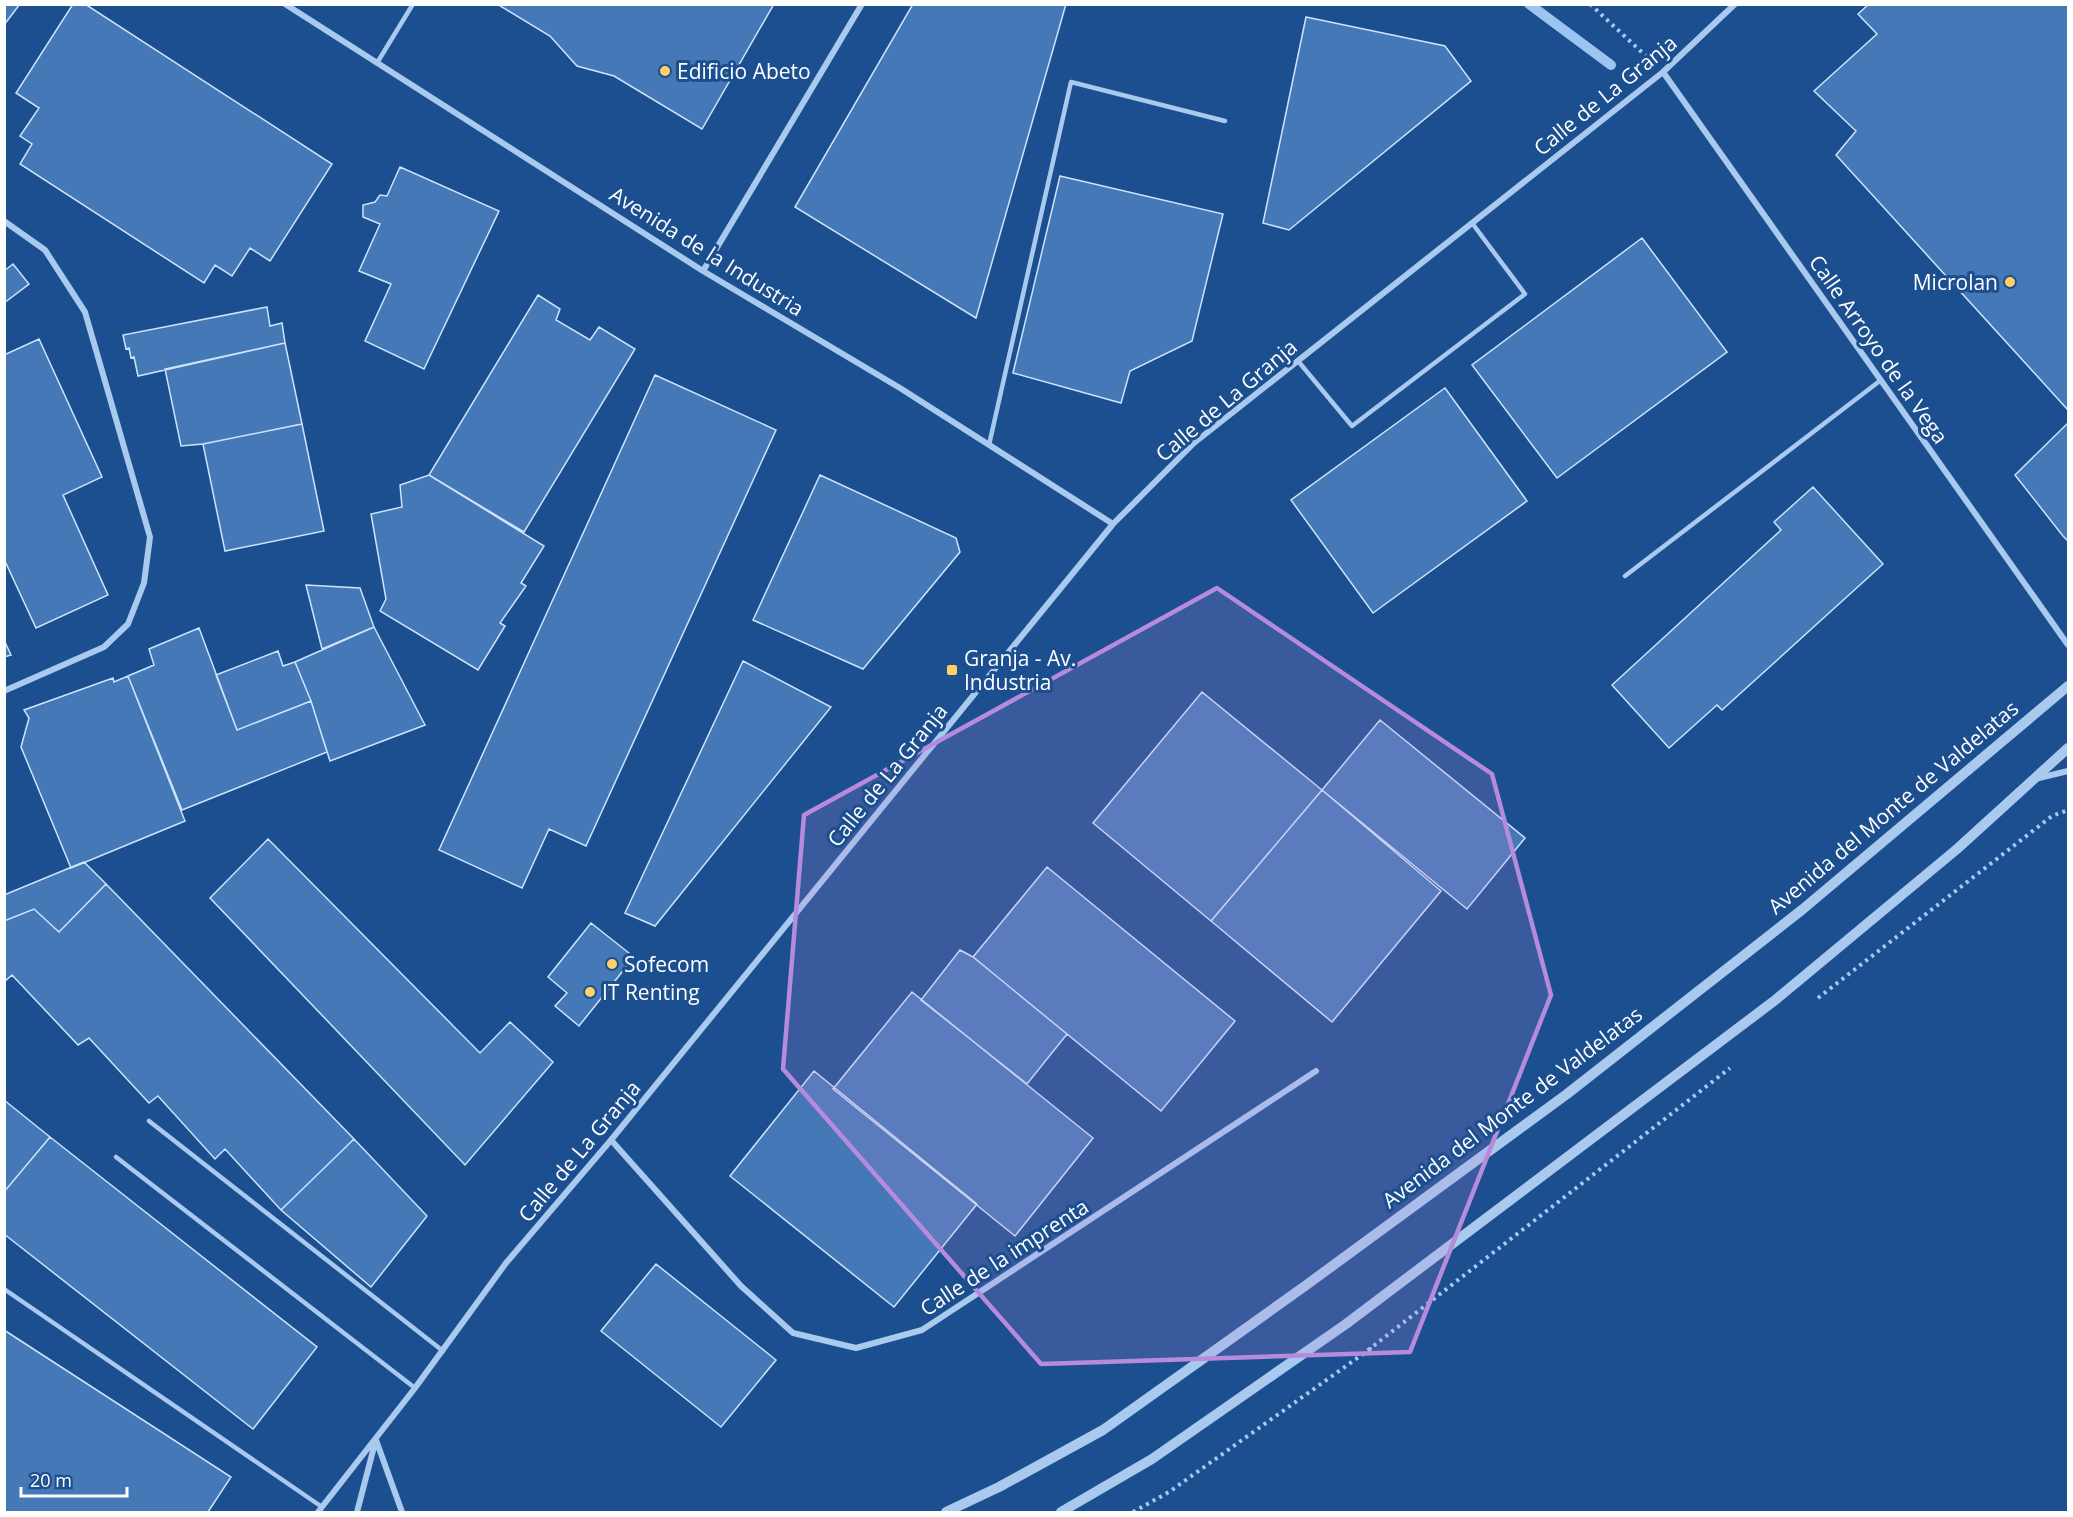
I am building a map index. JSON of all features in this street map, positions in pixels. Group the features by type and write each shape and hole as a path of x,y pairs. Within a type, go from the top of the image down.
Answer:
{"street":[{"name":"Avenida de la Industria","path":"285,4 703,271 900,388 1113,524"},
{"path":"703,271 862,4"},
{"name":"Calle de La Granja","path":"320,1510 376,1440 506,1263 611,1140 1113,524 1194,443 1663,72 1734,4"},
{"name":"Calle Arroyo de la Vega","path":"1663,72 2068,645"},
{"path":"4,221 45,250 85,312 150,537 144,583 128,624 104,647 4,691"},
{"name":"Avenida del Monte de Valdelatas","path":"946,1512 999,1487 1103,1430 1305,1286 1567,1094 1803,909 2068,686"},
{"path":"1061,1512 1152,1459 1336,1331 1774,1001 1957,849 2068,748"},
{"path":"2035,778 2068,771"},
{"name":"Calle de la imprenta","path":"611,1140 741,1286 793,1333 856,1348 922,1330 1316,1071"},
{"path":"357,1512 376,1440"},
{"path":"376,1440 402,1512"}],"lane":[{"path":"377,63 413,4"},
{"path":"989,445 1071,82 1225,121"},
{"path":"1298,361 1352,426 1525,294 1472,223"},
{"path":"1625,576 1881,380"},
{"path":"149,1121 443,1351"},
{"path":"116,1157 415,1388"},
{"path":"4,1289 320,1510"}],"path":[{"path":"1590,4 1663,72"},
{"path":"1817,999 2052,816 2068,810"},
{"path":"1133,1512 1169,1492 1370,1349 1367,1351 1733,1065"}],"highlighted area":[{"path":"1217,588 1492,774 1551,995 1410,1352 1041,1364 783,1069 804,815"}],"building":[{"path":"4,4 20,4 4,25"},
{"path":"73,4 85,4 332,164 270,261 250,248 232,276 215,265 204,283 20,164 32,144 20,136 39,108 16,93"},
{"name":"Edificio Abeto","path":"497,4 774,4 702,129 614,76 577,66 550,36"},
{"path":"913,4 1066,4 976,318 795,207"},
{"name":"Microlan","path":"1869,4 2068,4 2068,410 1836,155 1856,131 1814,91 1877,34 1858,14"},
{"path":"1306,17 1445,46 1471,81 1289,230 1263,223"},
{"path":"400,167 499,211 424,369 365,341 391,284 359,271 380,224 363,217 363,205 375,202 380,195 387,196"},
{"path":"1060,176 1223,214 1192,341 1130,371 1121,403 1013,373"},
{"path":"1642,238 1727,352 1557,478 1472,365"},
{"path":"13,264 29,284 4,303 4,271"},
{"path":"538,295 560,309 556,320 590,340 599,327 635,349 524,532 429,475"},
{"path":"267,307 270,326 282,323 285,343 138,376 134,357 131,358 129,348 126,349 123,335"},
{"path":"39,339 102,477 63,495 108,595 36,628 4,559 4,355"},
{"path":"285,343 302,424 203,444 181,446 165,369"},
{"path":"655,375 776,430 586,846 549,829 522,888 439,850"},
{"path":"1445,388 1527,501 1373,613 1291,500"},
{"path":"2068,423 2068,541 2015,475"},
{"path":"302,424 324,531 225,551 203,444"},
{"path":"429,475 544,546 521,583 526,586 500,623 505,626 478,670 380,611 386,599 371,514 402,507 400,485"},
{"path":"820,475 956,538 960,552 863,669 753,620"},
{"path":"1813,487 1883,564 1722,710 1717,705 1669,748 1612,685 1781,530 1774,522"},
{"path":"306,585 360,588 374,627 322,649"},
{"path":"374,627 425,725 330,761 311,701 295,662"},
{"path":"199,628 237,730 311,701 327,752 182,810 128,676 154,665 149,649"},
{"path":"4,640 11,655 4,657"},
{"path":"278,651 283,666 295,662 311,701 237,730 216,675"},
{"path":"743,661 831,707 655,926 625,913"},
{"path":"128,676 185,821 71,868 21,747 29,718 24,710 113,678 114,682"},
{"path":"1202,692 1322,790 1211,921 1093,823"},
{"path":"1380,720 1525,838 1467,909 1322,790"},
{"path":"1322,790 1441,891 1332,1022 1211,921"},
{"path":"268,839 480,1053 510,1022 553,1062 465,1165 210,898"},
{"path":"84,862 106,884 59,932 34,909 4,921 4,895"},
{"path":"1047,867 1235,1021 1161,1111 973,957"},
{"path":"106,884 354,1139 281,1210 225,1149 215,1159 158,1096 149,1103 89,1038 78,1045 12,975 4,982 4,921 34,909 59,932"},
{"path":"591,923 634,957 579,1026 555,1006 567,993 548,977"},
{"path":"960,950 973,957 1067,1034 1027,1084 921,1000"},
{"path":"912,992 1093,1138 1015,1236 833,1089"},
{"path":"814,1071 977,1204 894,1307 730,1176"},
{"path":"4,1100 50,1137 4,1192"},
{"path":"50,1137 317,1347 253,1429 4,1234 4,1192"},
{"path":"354,1139 427,1216 371,1287 281,1210"},
{"path":"656,1264 776,1360 721,1427 601,1331"},
{"path":"4,1330 231,1477 208,1512 4,1512"}],"waterway":[{"path":"1529,4 1611,65"}],"place":[{"name":"Edificio Abeto","path":"665,71"},
{"name":"Microlan","path":"2010,282"},
{"name":"Granja - Av. Industria","path":"952,670"},
{"name":"Sofecom","path":"612,964"},
{"name":"IT Renting","path":"590,992"}]}
